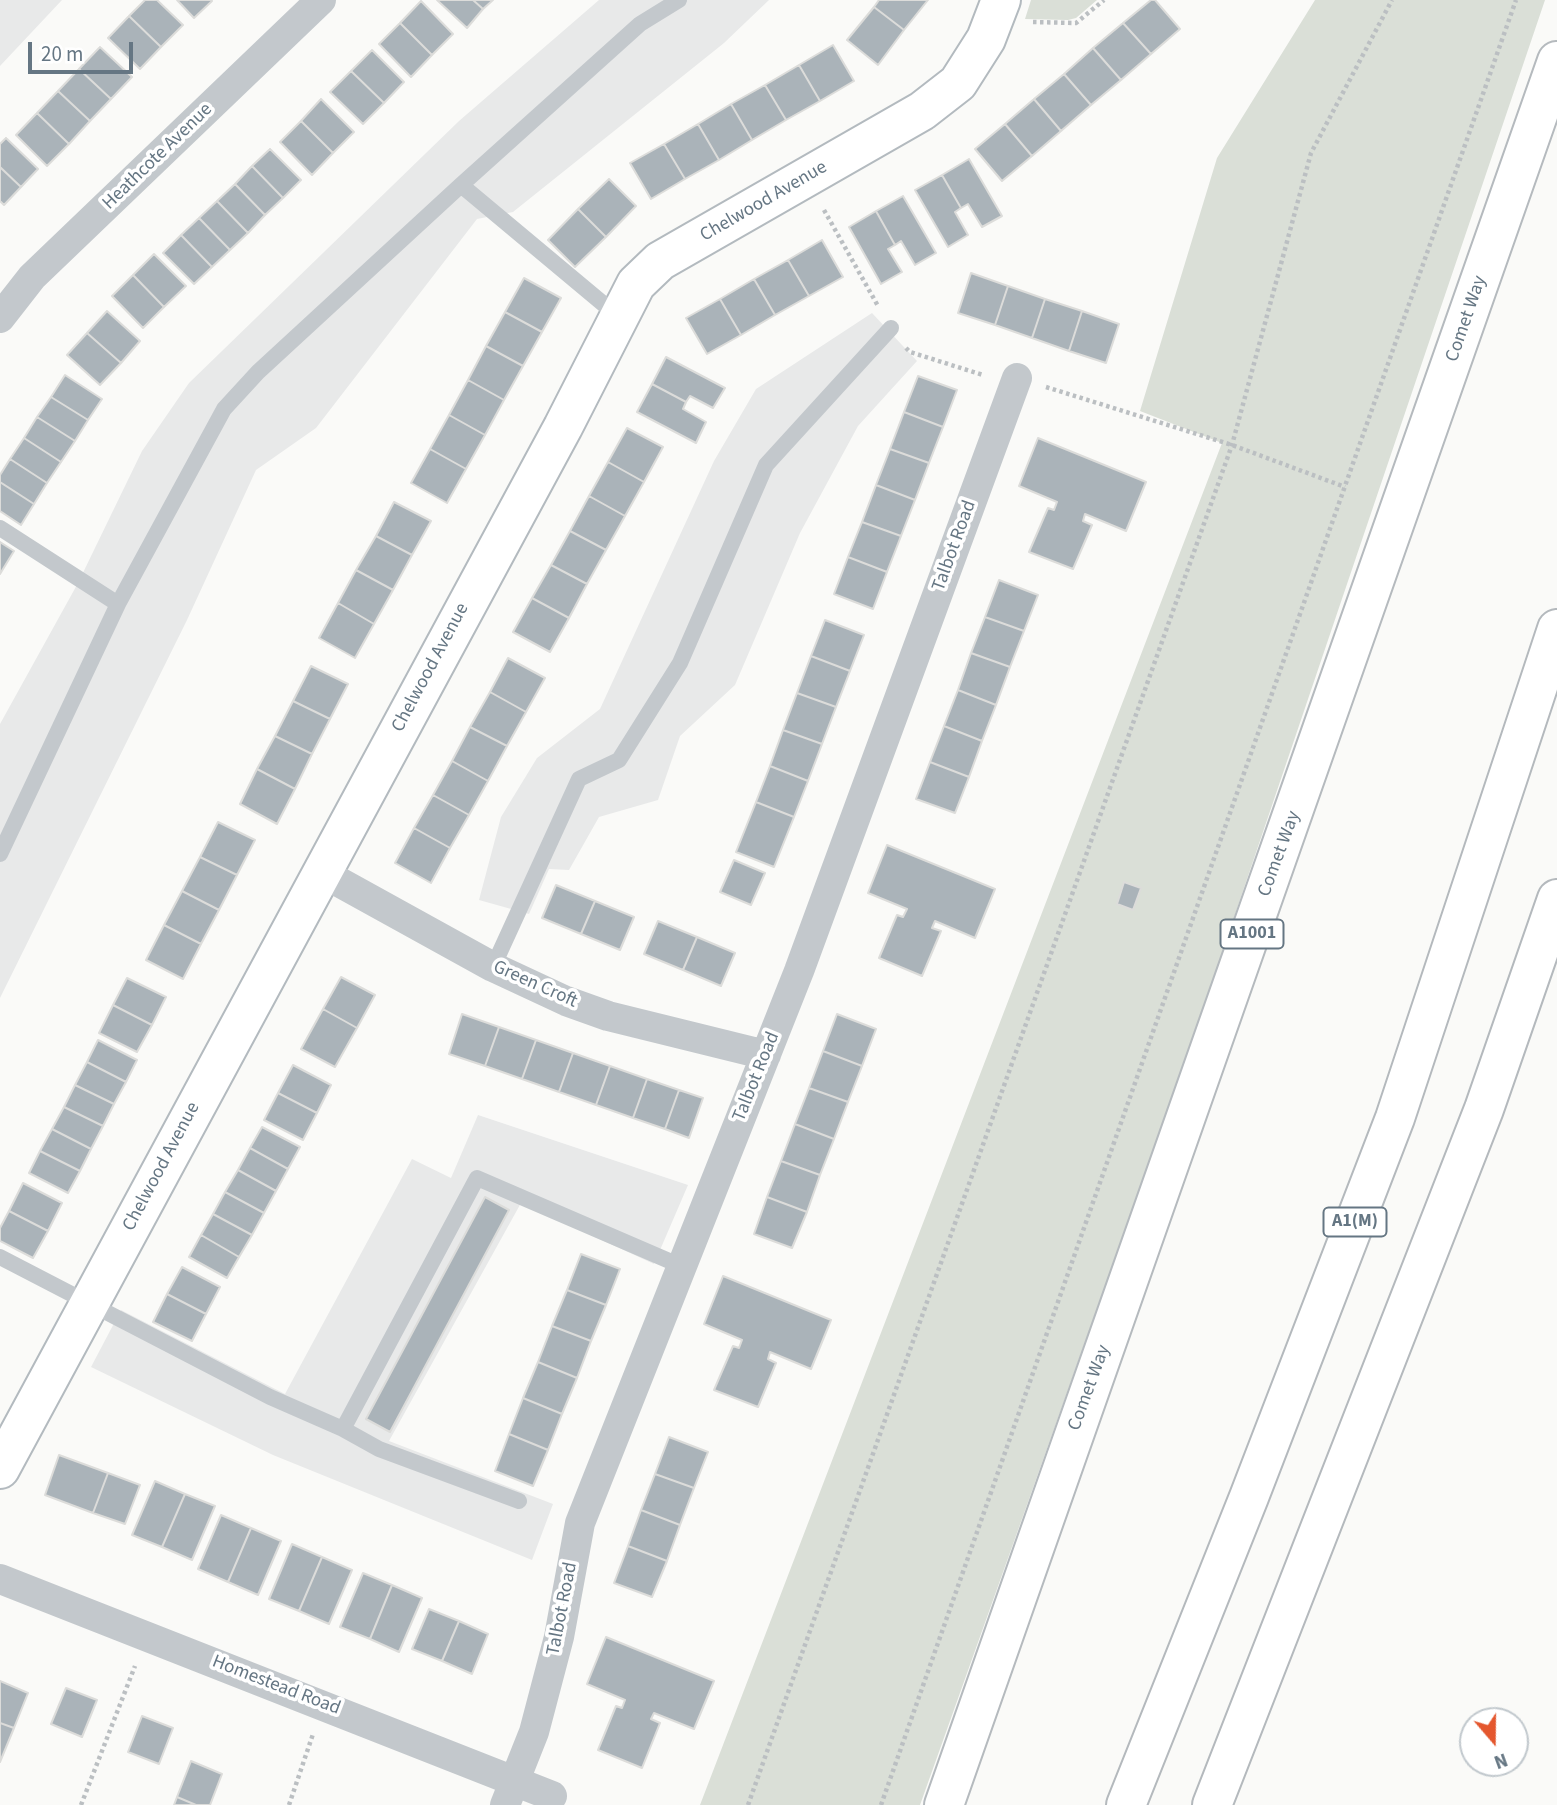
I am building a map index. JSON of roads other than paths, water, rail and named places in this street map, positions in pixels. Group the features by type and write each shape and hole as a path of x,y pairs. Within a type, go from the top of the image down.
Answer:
{"main road":[{"name":"Chelwood Avenue","path":"0,1469 563,428 636,284 660,261 922,111 958,83 986,39 998,7"},
{"name":"Comet Way","path":"944,1805 1557,61"},
{"name":"A1(M)","path":"1126,1805 1249,1497 1395,1118 1557,629"},
{"path":"1212,1805 1479,1122 1557,899"}],"street":[{"name":"Heathcote Avenue","path":"0,318 32,277 321,0"},
{"name":"Talbot Road","path":"509,1793 534,1732 559,1637 580,1523 766,1055 1017,378"},
{"name":"Green Croft","path":"321,872 493,967 566,1001 608,1016 766,1055"},
{"name":"Homestead Road","path":"0,1579 324,1704 509,1793 552,1796"}],"lane":[{"path":"0,854 118,604 223,409 258,372 640,24 679,0"},
{"path":"461,186 619,317"},
{"path":"493,967 579,779 619,760 680,663 766,465 891,328"},
{"path":"0,528 118,604"},
{"path":"343,1429 477,1178 681,1266"},
{"path":"0,1257 270,1397 343,1429 379,1449 519,1501"}]}
